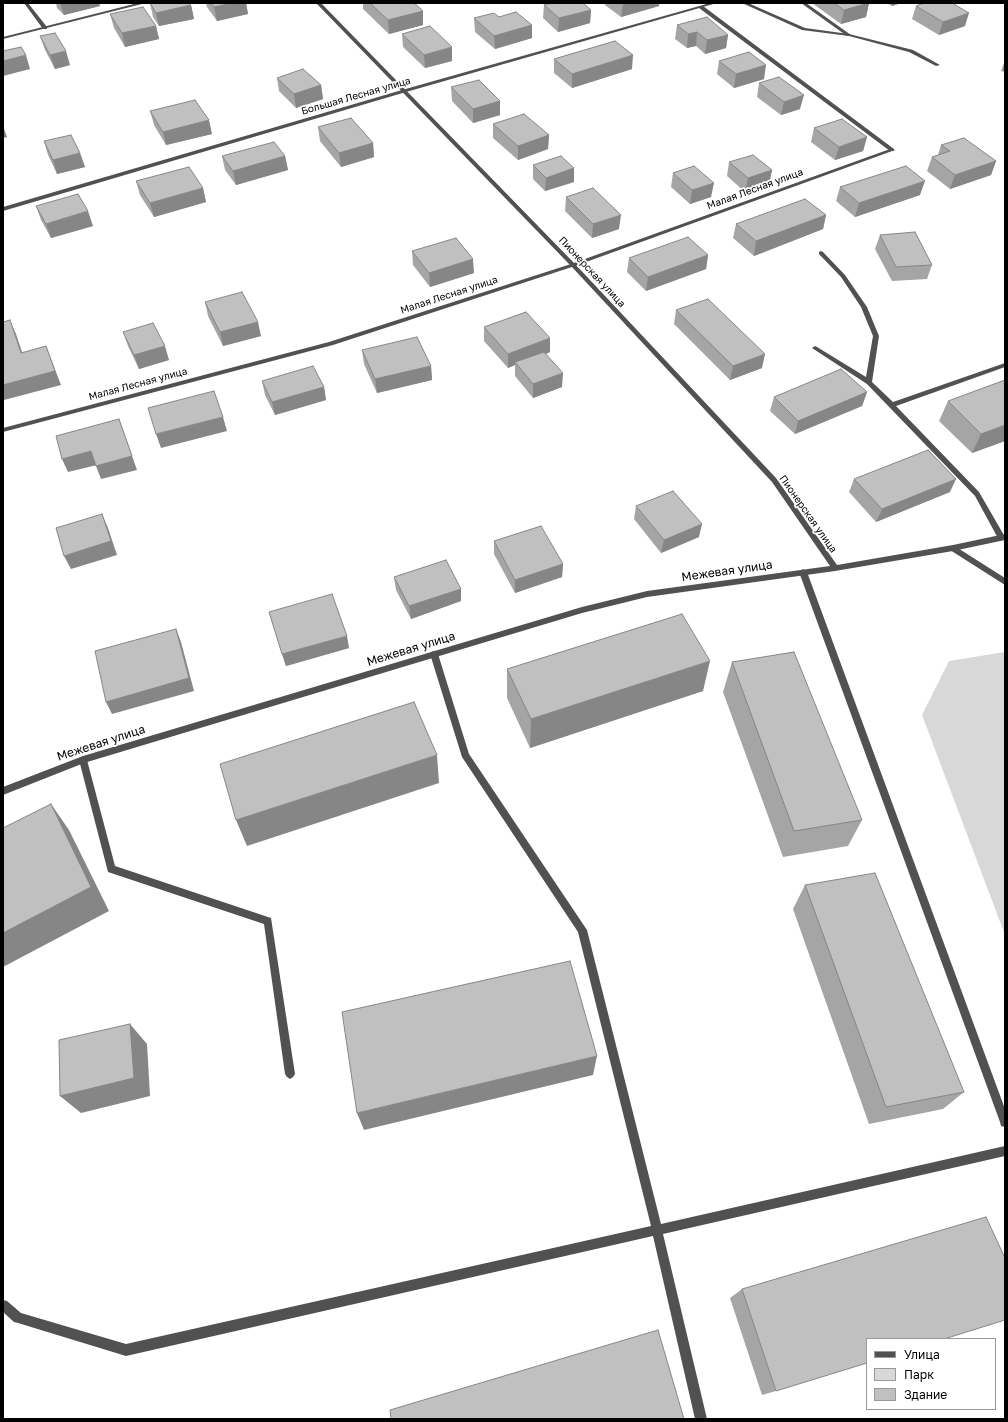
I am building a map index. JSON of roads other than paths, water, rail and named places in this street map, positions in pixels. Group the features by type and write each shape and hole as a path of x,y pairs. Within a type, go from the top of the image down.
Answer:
{"street":[{"path":"26,3 45,28"},
{"path":"3,38 144,3"},
{"name":"Пионерская улица","path":"318,3 573,265 774,480 835,568"},
{"name":"Большая Лесная улица","path":"3,209 404,90 715,3"},
{"path":"744,3 804,29 849,35 911,51 938,64"},
{"path":"803,3 849,35"},
{"name":"Малая Лесная улица","path":"3,430 331,344 573,265 892,150 701,7"},
{"path":"821,253 843,276 864,307 876,336 870,382"},
{"path":"815,348 870,382 977,494 1003,537"},
{"path":"892,405 1005,365"},
{"name":"Межевая улица","path":"3,791 83,760 582,610 647,594 835,568 953,548 1003,537"},
{"path":"953,548 1005,582"},
{"path":"803,572 1005,1122"},
{"path":"434,654 465,755 582,930 657,1230 701,1419"},
{"path":"83,760 111,869 268,921 290,1074"},
{"path":"3,1305 18,1318 126,1350 1005,1151"}]}
